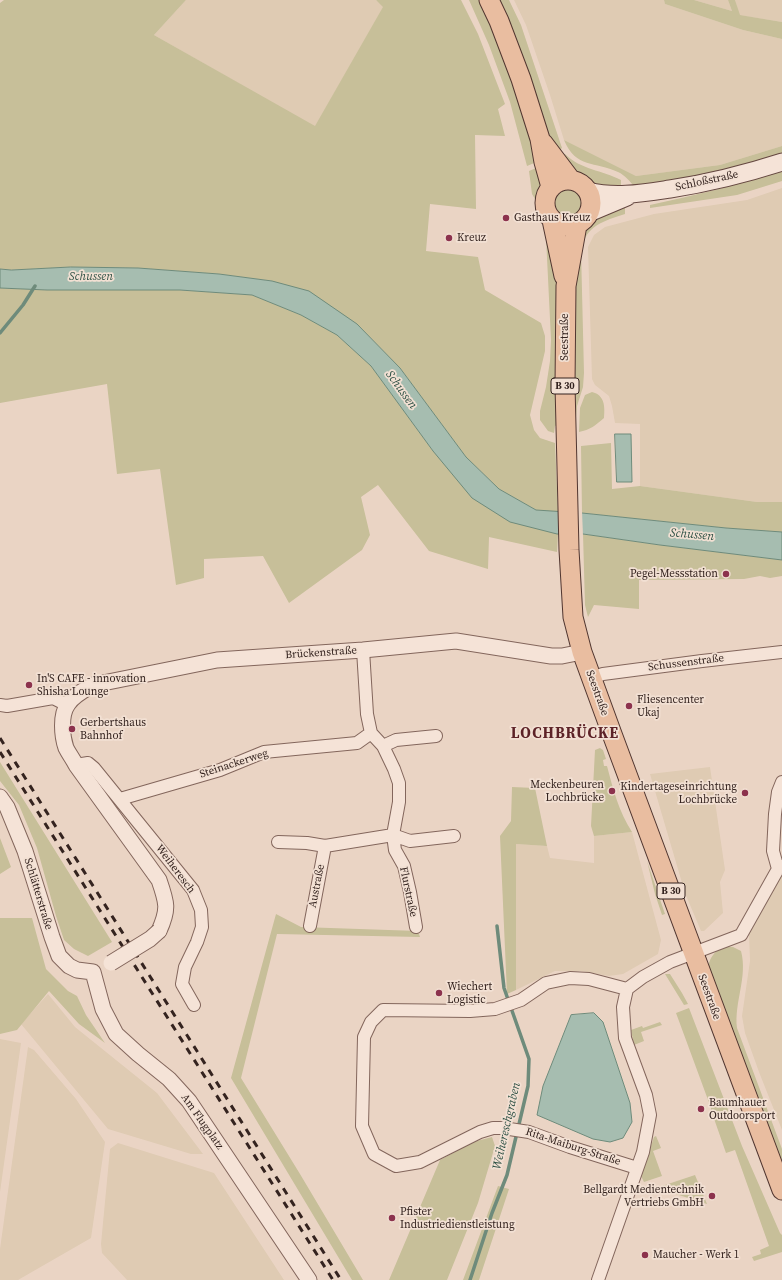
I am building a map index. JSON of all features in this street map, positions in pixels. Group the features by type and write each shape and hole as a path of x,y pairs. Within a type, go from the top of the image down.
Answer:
{"main road":[{"path":"489,0 499,21 521,80 540,139 544,162 551,187"},
{"path":"540,139 571,180"},
{"name":"Schloßstraße","path":"588,191 595,193 631,195 702,184 782,162"},
{"path":"563,180 571,180 577,182 588,191 591,198 591,206 583,219 565,226 552,220 548,215 545,205 547,193 551,187 563,180"},
{"name":"Schloßstraße","path":"583,219 631,195"},
{"name":"Seestraße","path":"566,286 583,219"},
{"name":"Seestraße","path":"552,220 566,286 565,385 569,550 573,617 582,652 591,678 782,1190"}],"street":[{"name":"Brückenstraße","path":"67,705 78,694 93,685 217,660 363,650 456,641 551,656 562,656 582,652"},
{"path":"363,650 367,714 371,733 383,746 399,783 400,802 394,835"},
{"name":"Schussenstraße","path":"591,678 604,674 782,652"},
{"path":"0,705 7,706 53,698 67,705 64,715 63,728 66,747 76,764 159,880 166,902 165,917 159,931 150,939 111,963 93,972"},
{"name":"Steinackerweg","path":"120,799 220,770 264,752 357,743 371,733"},
{"path":"383,746 396,740 436,736"},
{"name":"Weiheresch","path":"76,764 88,763 120,799 193,890 201,910 202,926 197,942 185,967 182,984 194,1005"},
{"path":"598,1280 643,1152 650,1115 646,1095 625,1038 623,1007 627,989 643,977 670,962 694,954 741,934 780,868 773,851 774,814 778,792 782,782"},
{"name":"Schlätterstraße","path":"0,797 7,807 25,851 59,956 69,966 78,970 93,972"},
{"path":"278,842 307,843 325,846 394,835 410,840 454,836"},
{"name":"Flurstraße","path":"394,835 395,850 404,866 416,927"},
{"name":"Austraße","path":"310,926 325,846"},
{"name":"Am Flugplatz","path":"93,972 103,1009 116,1034 169,1079 189,1101 309,1280"},
{"name":"Rita-Maiburg-Straße","path":"627,989 589,979 570,978 546,983 521,1000 495,1009 470,1011 383,1010 371,1022 364,1037 362,1126 374,1154 396,1166 420,1162 480,1132 493,1128 510,1128 529,1132 570,1147 637,1168"}],"shaded area":[{"path":"4,0 186,0 154,35 315,126 383,7 376,0 461,0 478,34 505,104 498,109 505,136 475,135 476,209 430,204 426,251 478,257 485,290 541,323 545,336 545,351 530,415 534,430 540,438 555,443 558,512 536,510 499,489 466,457 400,368 357,324 272,281 219,274 138,268 71,267 11,270 0,269 0,3"},
{"path":"186,0 376,0 384,7 315,127 154,35"},
{"path":"469,0 481,0 494,26 539,161 527,166 510,102 489,45"},
{"path":"496,0 509,0 521,25 562,148 557,152 542,122"},
{"path":"514,0 664,0 665,4 743,30 782,39 782,146 720,165 636,176 564,140 526,25"},
{"path":"664,0 694,0 732,11 728,0 735,0 740,15 782,22 782,39 743,30 665,4"},
{"path":"694,0 728,0 732,11"},
{"path":"735,0 782,0 782,22 739,15"},
{"path":"564,140 636,176 720,165 782,146 782,155 691,178 635,187 621,173 580,160 574,156"},
{"path":"565,154 585,167 621,180 621,187 599,187 585,181 567,165 560,156"},
{"path":"541,166 542,185 537,199 535,199 532,194 529,171"},
{"path":"782,170 782,181 737,195 650,208 650,205 733,185"},
{"path":"564,186 570,186 574,187 581,193 584,203 583,210 577,217 570,220 564,220 560,219 553,213 550,206 550,200 551,196 557,189"},
{"path":"782,188 782,502 757,502 640,486 640,424 615,423 609,396 595,385 592,379 588,247 594,235 605,227 654,214 747,200"},
{"path":"622,207 625,208 625,214 603,222 592,229 583,242 581,250 584,373 583,387 577,406 575,427 572,375 575,260 581,233 589,223 599,215"},
{"path":"546,237 555,268 558,303 557,425 555,426 554,433 548,431 540,420 540,411 550,361 551,340"},
{"path":"0,288 47,290 180,290 252,295 301,315 337,335 371,366 433,451 558,534 557,552 489,537 488,569 429,551 378,485 361,497 370,535 362,550 289,603 263,556 204,559 204,578 176,585 160,469 117,474 107,384 0,403"},
{"path":"592,392 600,396 602,399 604,406 604,418 593,427 579,432 580,408 585,395"},
{"path":"611,443 612,489 640,486 757,502 782,502 782,532 726,528 582,513 581,446"},
{"path":"583,534 782,560 782,576 770,578 760,576 744,579 639,580 639,609 594,605 588,617 585,605"},
{"path":"600,748 603,750 606,759 603,760 604,766 607,766 620,808 632,832 594,836 591,826 595,750"},
{"path":"0,762 112,942 88,956 74,949 64,940 37,848 19,805 0,781"},
{"path":"710,767 725,870 720,882 723,913 704,931 701,931 685,893 650,774"},
{"path":"512,787 535,788 547,846 516,844 516,990 507,994 500,836 511,821"},
{"path":"632,832 661,940 658,954 623,974 609,976 581,971 555,971 516,990 516,844 547,846 550,858 594,863 594,836"},
{"path":"0,838 11,867 0,874"},
{"path":"647,861 665,914 662,915 655,894"},
{"path":"782,876 782,1130 745,1033 742,1016 750,961 749,933 777,880"},
{"path":"276,914 301,927 418,931 420,937 277,934 241,1078 363,1280 352,1280 231,1078"},
{"path":"0,918 32,918 46,969 68,991 77,996 86,1015 105,1043 79,1024 49,991 17,1030 0,1034"},
{"path":"723,947 733,947 741,951 743,970 737,1009 737,1028 782,1149 782,1170 708,966 713,955"},
{"path":"665,974 670,974 688,1004 684,1005"},
{"path":"48,994 75,1027 157,1093 203,1154 191,1154 108,1129 21,1024"},
{"path":"689,1008 742,1146 782,1235 782,1252 754,1261 752,1257 761,1254 760,1250 769,1246 735,1150 726,1153 676,1013"},
{"path":"660,1022 662,1025 641,1032 644,1041 634,1045 631,1030 642,1026 643,1028"},
{"path":"0,1039 21,1043 0,1192"},
{"path":"28,1047 34,1050 76,1099 105,1142 91,1238 18,1280 0,1280 0,1249"},
{"path":"656,1136 661,1148 653,1151 662,1176 644,1182 641,1176 654,1137"},
{"path":"492,1137 495,1146 478,1203 447,1280 389,1280 440,1160 473,1142"},
{"path":"118,1143 214,1173 284,1280 127,1280 102,1253 101,1244 110,1149"},
{"path":"695,1175 707,1204 657,1188 654,1195 644,1192"},
{"path":"498,1186 509,1189 479,1280 463,1280"}],"water":[{"name":"Schussen","path":"71,267 138,268 219,274 272,281 309,291 357,324 400,368 466,457 499,489 536,510 782,532 782,560 583,534 557,534 510,522 472,498 433,451 371,366 337,335 301,315 252,295 180,290 47,290 0,288 0,269 11,270"},
{"path":"615,434 631,434 632,482 617,482"},
{"path":"594,1013 603,1022 630,1103 632,1122 623,1138 610,1142 593,1139 537,1115 543,1086 571,1015"}],"pier":[{"path":"558,510 582,511 583,536 560,536"}],"waterway":[{"path":"0,333 23,305 35,286"},
{"name":"Weihereschgraben","path":"470,1280 492,1213 507,1175 528,1086 529,1059 504,988 497,926"}],"railway":[{"path":"0,738 341,1280"},
{"path":"0,752 333,1280"}],"place":[{"name":"Gasthaus Kreuz","path":"506,218"},
{"name":"Kreuz","path":"449,238"},
{"name":"Pegel-Messstation","path":"726,574"},
{"name":"In'S CAFE - innovation Shisha Lounge","path":"29,685"},
{"name":"Fliesencenter Ukaj","path":"629,706"},
{"name":"Gerbertshaus Bahnhof","path":"72,729"},
{"name":"Meckenbeuren Lochbrücke","path":"612,791"},
{"name":"Kindertageseinrichtung Lochbrücke","path":"745,793"},
{"name":"Wiechert Logistic","path":"439,993"},
{"name":"Baumhauer Outdoorsport","path":"701,1109"},
{"name":"Bellgardt Medientechnik Vertriebs GmbH","path":"712,1196"},
{"name":"Pfister Industriedienstleistung","path":"392,1218"},
{"name":"Maucher - Werk 1","path":"645,1255"}],"district":[{"name":"LOCHBRÜCKE","path":"565,734"}]}
